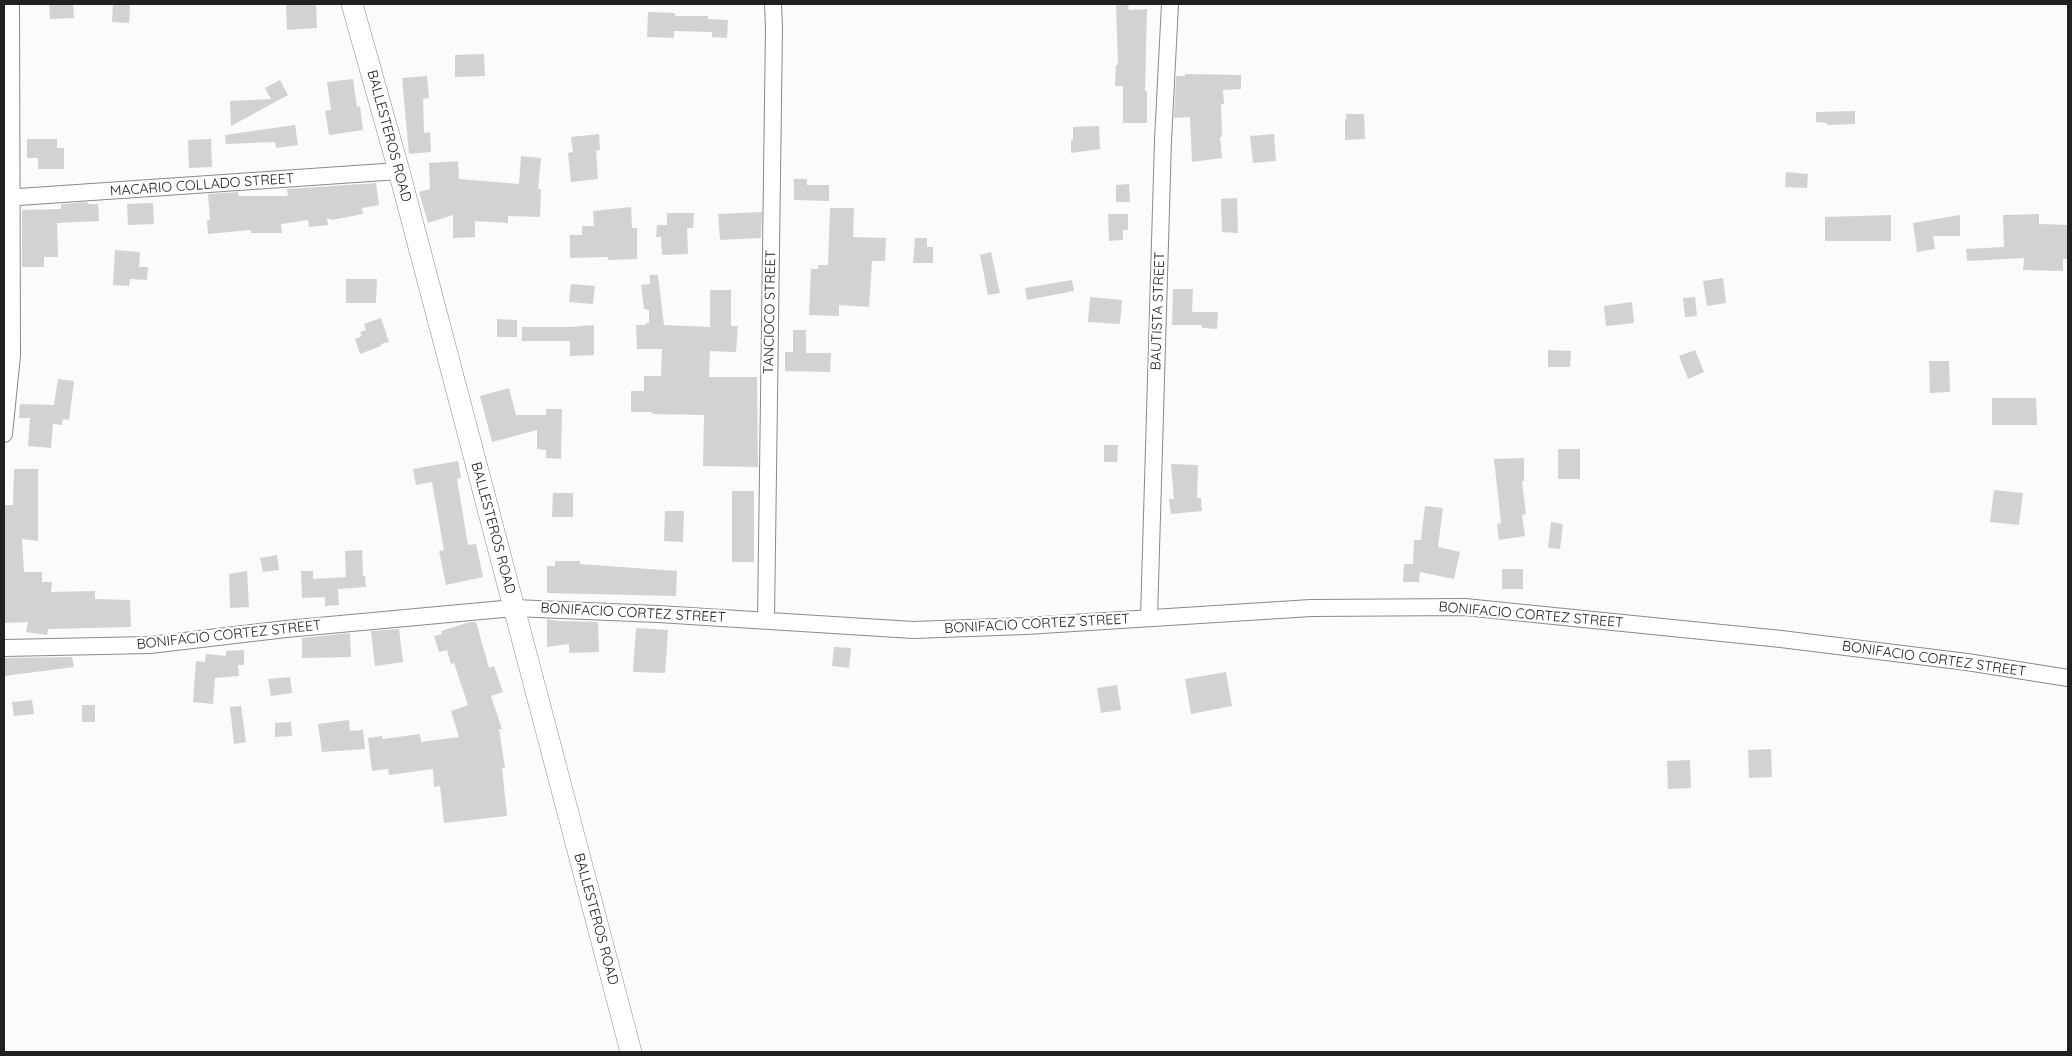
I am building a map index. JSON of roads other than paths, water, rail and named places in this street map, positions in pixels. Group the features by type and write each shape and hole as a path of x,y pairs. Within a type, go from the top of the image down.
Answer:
{"main road":[{"name":"BALLESTEROS ROAD","path":"352,4 400,171 631,1052"}],"street":[{"path":"4,434 12,355 7,198 11,4"},
{"name":"TANCIOCO STREET","path":"766,620 773,4"},
{"name":"BAUTISTA STREET","path":"1149,618 1163,140 1170,4"},
{"name":"MACARIO COLLADO STREET","path":"7,198 400,171"},
{"name":"BONIFACIO CORTEZ STREET","path":"4,648 150,645 286,629 514,608 766,620 913,630 1026,626 1311,608 1465,607 1781,639 1967,662 2068,678"}]}
